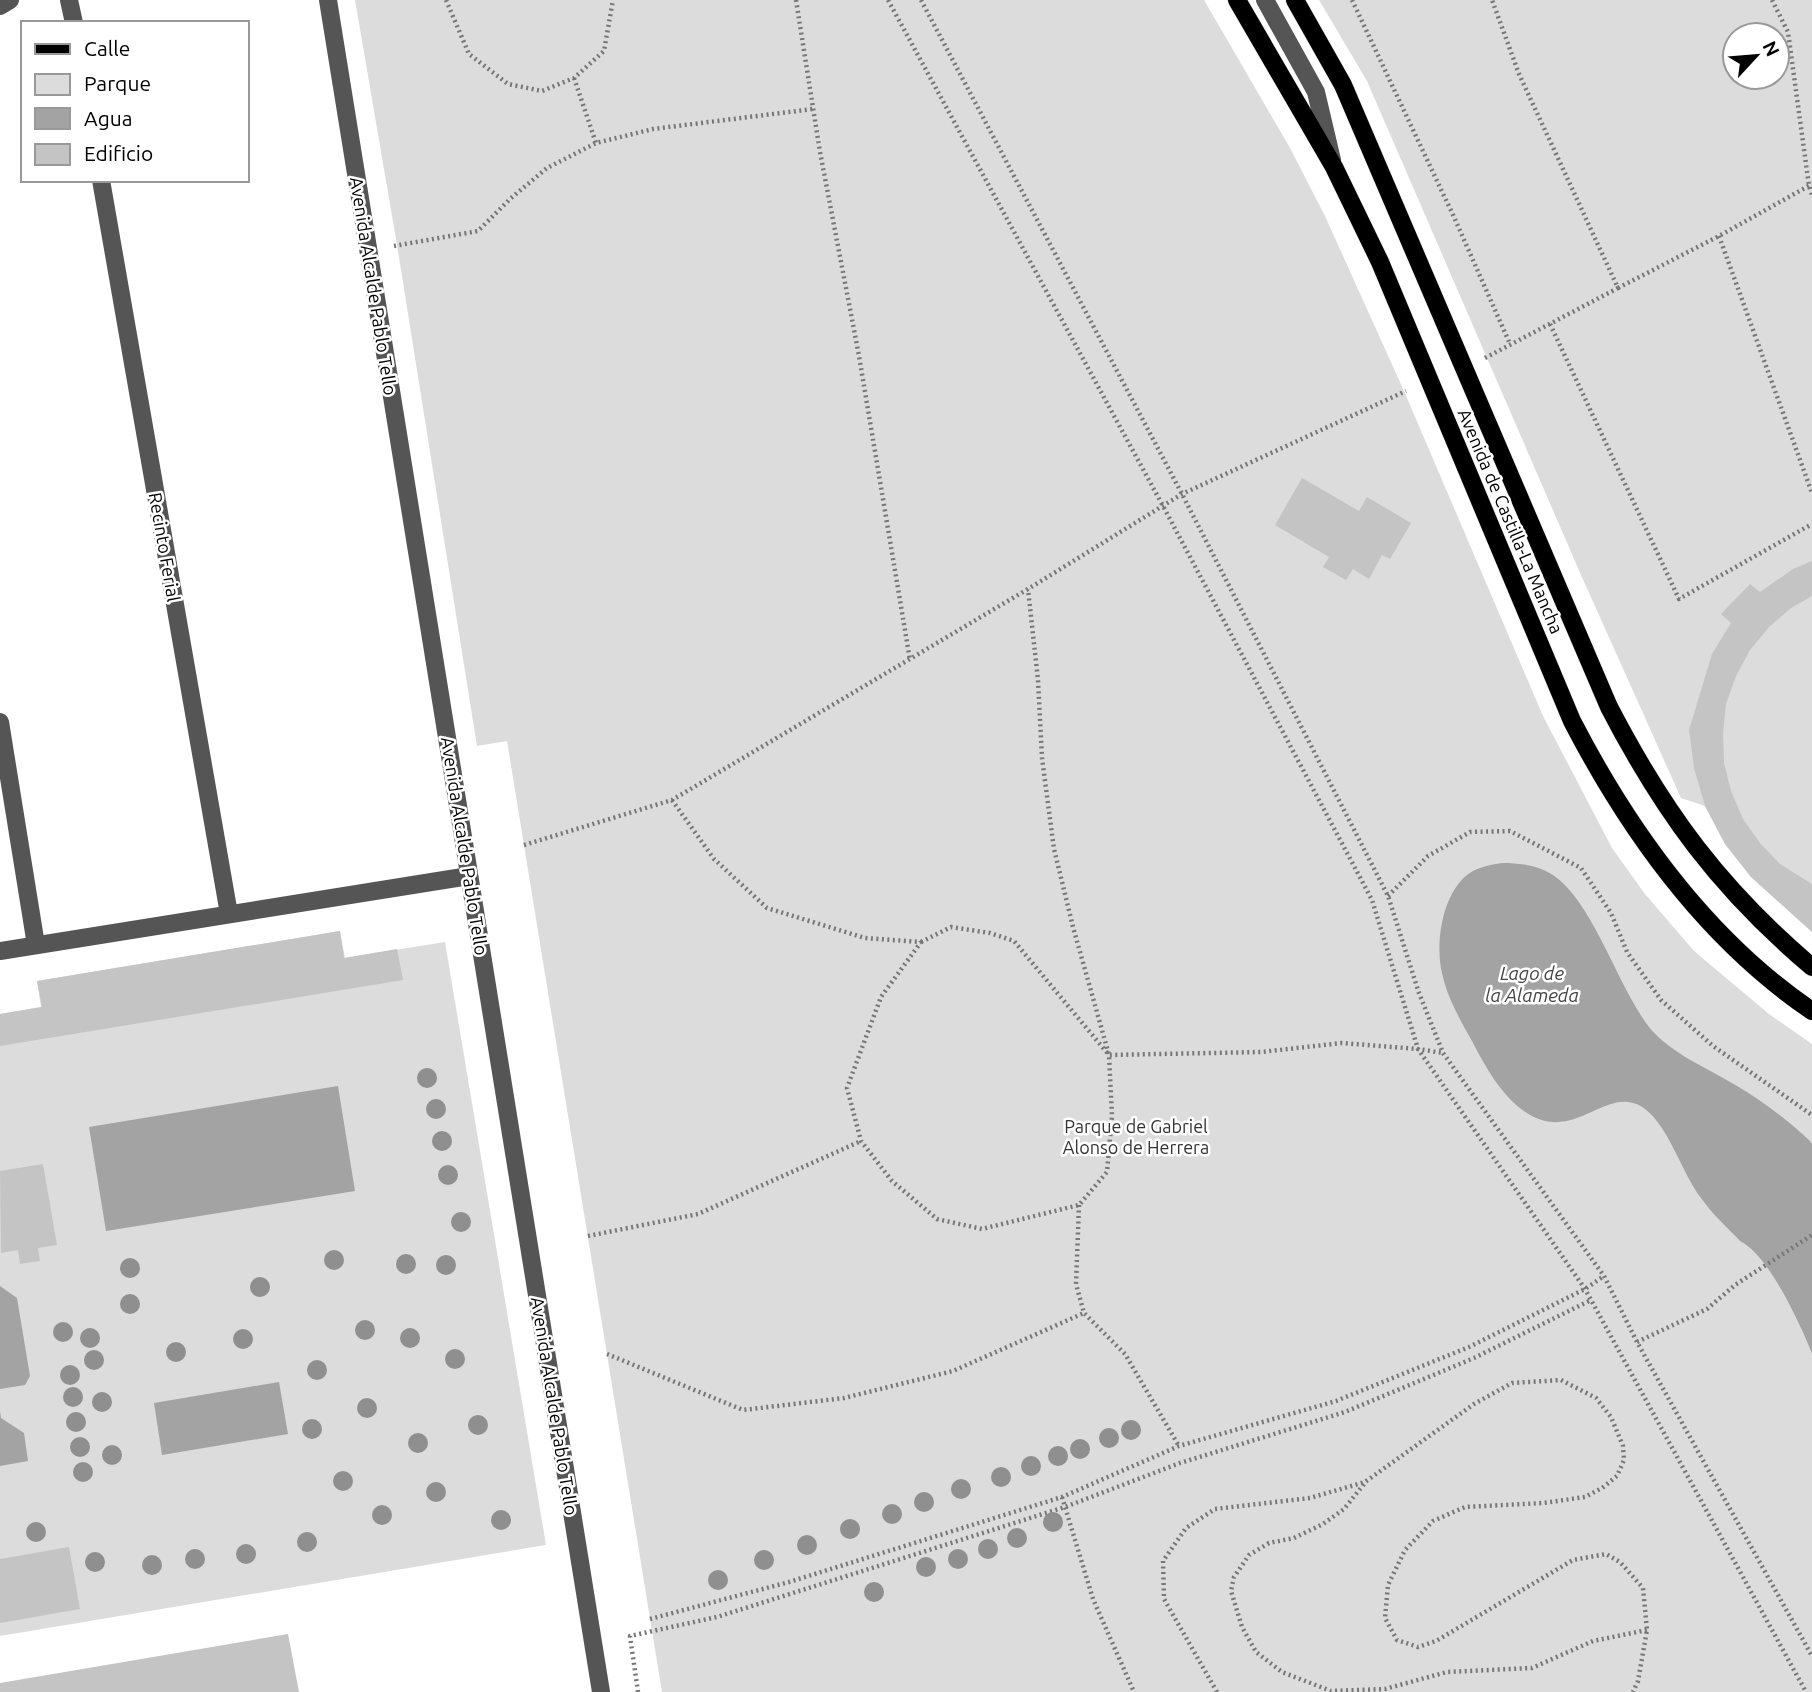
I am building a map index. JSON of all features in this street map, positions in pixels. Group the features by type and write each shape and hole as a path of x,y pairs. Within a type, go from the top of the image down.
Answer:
{"main road":[{"name":"Avenida de Castilla-La Mancha","path":"1237,0 1334,167 1380,262 1572,721 1599,774 1630,824 1697,909 1768,977 1812,1011"},
{"name":"Avenida de Castilla-La Mancha","path":"1295,0 1343,85 1609,707 1638,762 1671,814 1708,864 1743,904 1812,967"}],"street":[{"path":"0,6 10,0"},
{"path":"69,0 74,21"},
{"name":"Avenida Alcalde Pablo Tello","path":"328,0 601,1692"},
{"path":"1265,0 1316,92 1334,167"},
{"name":"Recinto Ferial","path":"102,182 229,914"},
{"path":"0,722 36,945"},
{"path":"0,951 469,876"}],"path":[{"path":"446,0 469,54 508,84 542,91 574,78 604,51 613,0"},
{"path":"796,0 820,152 859,356 910,660"},
{"path":"888,0 1163,506 1372,900 1418,1049 1585,1289 1806,1692"},
{"path":"921,0 1182,494 1388,896 1419,993 1443,1054 1605,1276 1637,1342 1812,1656"},
{"path":"1352,0 1443,193 1510,344"},
{"path":"1492,0 1519,74 1618,288"},
{"path":"1772,0 1788,32 1812,195"},
{"path":"574,78 596,143"},
{"path":"369,250 478,230 547,168 596,143 653,129 813,108"},
{"path":"1465,367 1719,236 1810,185"},
{"path":"1719,236 1812,493"},
{"path":"1550,324 1679,598 1812,524"},
{"path":"524,845 672,800 910,660 1182,494 1404,391 1430,383"},
{"path":"1028,589 1038,680 1042,758 1054,849 1109,1055 1112,1116 1107,1172 1079,1205 982,1229 937,1219 892,1181 861,1141 847,1088 881,997 921,942 951,927 990,933 1014,941 1109,1055"},
{"path":"672,800 714,859 767,908 866,938 921,942"},
{"path":"1388,896 1428,856 1471,832 1510,831 1522,837 1581,868 1611,913 1627,952 1661,1000 1713,1046 1812,1115"},
{"path":"1109,1055 1261,1052 1342,1043 1418,1049 1443,1054"},
{"path":"588,1236 698,1214 861,1141"},
{"path":"1079,1205 1076,1284 1084,1313 1125,1354 1179,1446"},
{"path":"1637,1342 1707,1309 1735,1285 1812,1235"},
{"path":"650,1619 789,1582 1062,1497 1179,1446 1336,1401 1469,1347 1585,1289 1605,1276"},
{"path":"638,1692 630,1636 717,1617 1065,1507 1180,1463 1345,1412 1474,1358 1591,1300"},
{"path":"607,1354 743,1410 844,1398 953,1371 1084,1313"},
{"path":"1633,1692 1647,1630 1643,1588 1620,1562 1606,1554 1573,1560 1436,1641 1418,1647 1397,1640 1385,1618 1388,1585 1393,1573 1405,1550 1433,1521 1465,1507 1543,1503 1585,1497 1617,1476 1624,1460 1623,1446 1611,1417 1596,1398 1560,1380 1512,1383 1474,1404 1365,1482 1344,1509 1334,1517 1294,1538 1269,1543 1249,1555 1234,1577 1231,1591 1242,1627 1256,1652 1282,1672 1332,1691 1385,1689 1447,1672 1532,1668 1592,1641 1647,1630"},
{"path":"1217,1692 1164,1599 1163,1561 1186,1528 1215,1509 1310,1498 1365,1482"},
{"path":"1062,1497 1093,1599 1134,1692"}],"green space":[{"name":"Parque de Gabriel Alonso de Herrera","path":"355,0 1204,0 1290,148 1325,216 1404,391 1543,716 1612,848 1645,894 1694,951 1769,1014 1812,1044 1812,1692 662,1692 507,741 477,746"},
{"path":"1319,0 1812,0 1812,932 1751,877 1725,844 1705,806 1681,798 1581,575 1367,81"},
{"path":"340,931 345,958 445,942 546,1545 0,1636 0,1014 41,1007 37,981"}],"water":[{"name":"Lago de la Alameda","path":"1502,863 1535,867 1553,875 1567,888 1593,924 1637,1010 1658,1037 1679,1053 1765,1104 1812,1144 1812,1353 1792,1309 1762,1260 1705,1204 1669,1139 1645,1109 1631,1103 1618,1102 1578,1118 1563,1122 1547,1121 1520,1108 1503,1092 1489,1072 1447,991 1439,948 1446,907 1458,884 1475,870"},
{"path":"338,1086 355,1191 106,1231 89,1127"},
{"path":"0,1286 17,1298 30,1376 25,1385 0,1389"},
{"path":"279,1382 288,1434 162,1455 154,1403"},
{"path":"0,1411 1,1418 24,1433 28,1461 0,1466"}],"building":[{"path":"1302,478 1359,511 1367,497 1411,523 1390,559 1382,555 1369,579 1353,569 1346,580 1323,567 1329,557 1275,525"},
{"path":"1812,561 1812,596 1791,608 1769,627 1750,650 1736,676 1726,704 1723,733 1724,763 1731,791 1743,819 1760,843 1780,864 1812,884 1812,932 1751,877 1725,844 1705,806 1694,768 1689,730 1712,654 1731,623 1721,614 1750,584 1760,592 1793,569"},
{"path":"340,931 344,958 397,949 403,980 0,1046 0,1014 42,1007 37,981"},
{"path":"43,1164 57,1245 38,1248 40,1261 20,1264 18,1250 1,1253 0,1171"},
{"path":"69,1547 80,1609 0,1623 0,1559"},
{"path":"288,1634 299,1692 0,1692 0,1683"}]}
